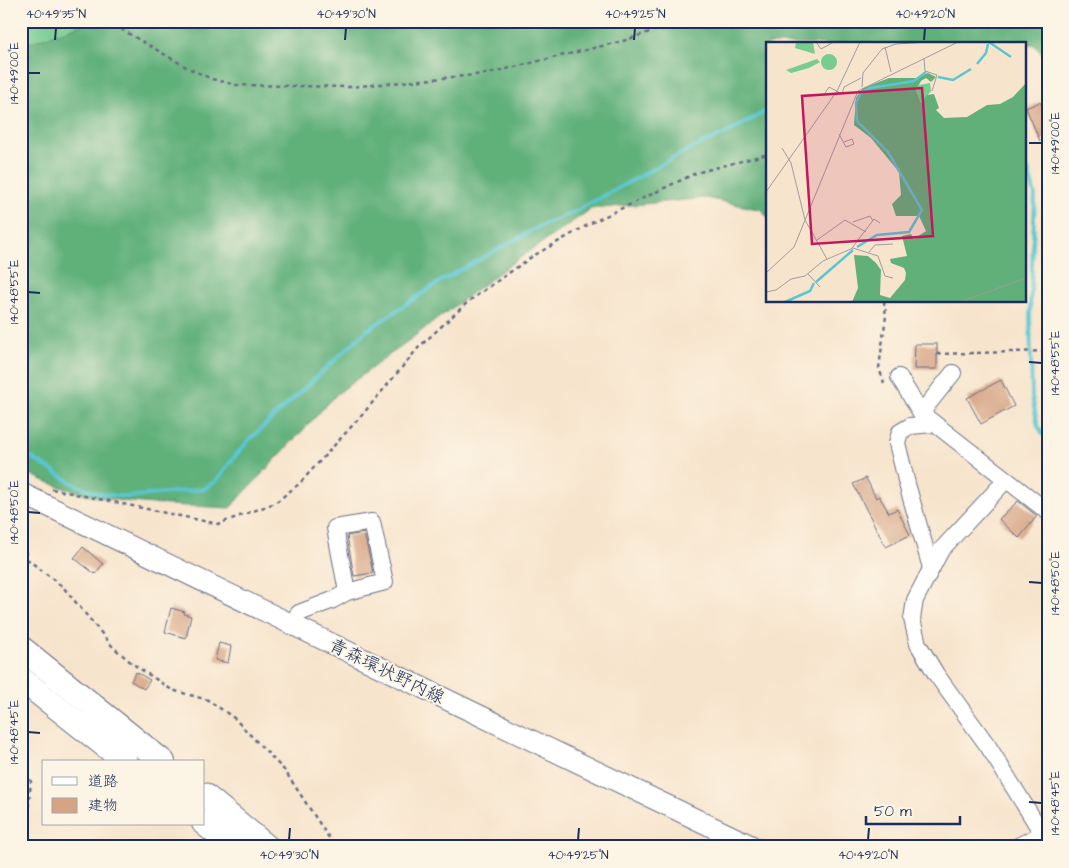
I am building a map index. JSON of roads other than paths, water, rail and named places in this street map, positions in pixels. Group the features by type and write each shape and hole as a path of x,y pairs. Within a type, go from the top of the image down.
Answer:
{"highway":[{"path":"21,648 161,760"},
{"path":"21,679 123,760"},
{"path":"205,796 267,847"},
{"path":"205,825 233,847"}],"main road":[{"name":"青森環状野内線","path":"23,494 754,847"}],"street":[{"path":"921,413 953,374"},
{"path":"899,377 921,413 1048,512"},
{"path":"932,568 907,484 898,443 900,432 910,426 934,424"},
{"path":"1006,480 941,550 915,600 912,619 918,644 936,674 988,746 1045,832 1016,847"},
{"path":"290,624 299,613 347,592"}],"waterway":[{"path":"21,451 74,484 100,494 128,497 204,489 217,480 249,440 366,331 441,281 538,227 574,212 690,149 729,132 766,111"},
{"path":"1026,169 1028,170 1035,195 1030,315 1032,397 1038,426 1048,443"}]}
